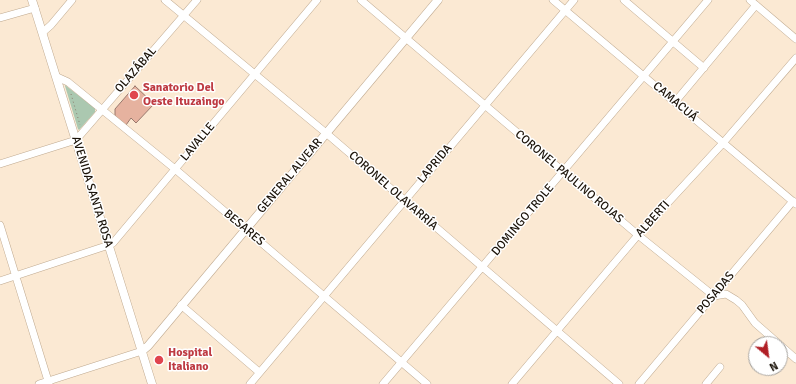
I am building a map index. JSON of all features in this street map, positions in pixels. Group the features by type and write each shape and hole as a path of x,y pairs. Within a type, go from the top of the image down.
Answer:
{"street":[{"path":"43,32 51,25 72,0"},
{"name":"CORONEL OLAVARRÍA","path":"165,0 326,133 619,384"},
{"name":"OLAZÁBAL","path":"76,140 83,134 196,0"},
{"name":"LAVALLE","path":"109,245 116,240 317,0"},
{"name":"CORONEL PAULINO ROJAS","path":"361,0 638,235 714,296"},
{"name":"GENERAL ALVEAR","path":"142,351 438,0"},
{"name":"CAMACUÁ","path":"553,0 794,203"},
{"name":"LAPRIDA","path":"250,384 574,0"},
{"path":"624,0 704,68"},
{"name":"DOMINGO TROLE","path":"384,384 645,77 708,0"},
{"path":"750,0 796,39"},
{"path":"0,18 34,4"},
{"name":"AVENIDA SANTA ROSA","path":"34,4 152,384"},
{"path":"675,102 756,5"},
{"name":"ALBERTI","path":"512,384 638,235 723,143 796,58"},
{"name":"BESARES","path":"57,77 68,82 175,169 427,384"},
{"path":"0,164 76,140"},
{"name":"POSADAS","path":"639,384 794,203"},
{"path":"0,225 49,383"},
{"path":"0,281 109,245"},
{"path":"714,296 726,294 736,300 742,305 755,323 770,336"},
{"path":"181,306 259,372"},
{"path":"39,384 49,383 142,351"},
{"path":"788,352 796,359"},
{"path":"706,384 720,367"}],"path":[{"path":"68,82 83,134"}],"green space":[{"path":"65,85 95,108 95,112 79,130 78,129"}],"building":[{"path":"135,86 154,104 136,123 131,118 126,125 115,116 115,109"}],"place":[{"name":"Sanatorio Del Oeste Ituzaingo","path":"134,95"},
{"name":"Hospital Italiano","path":"159,360"}]}
